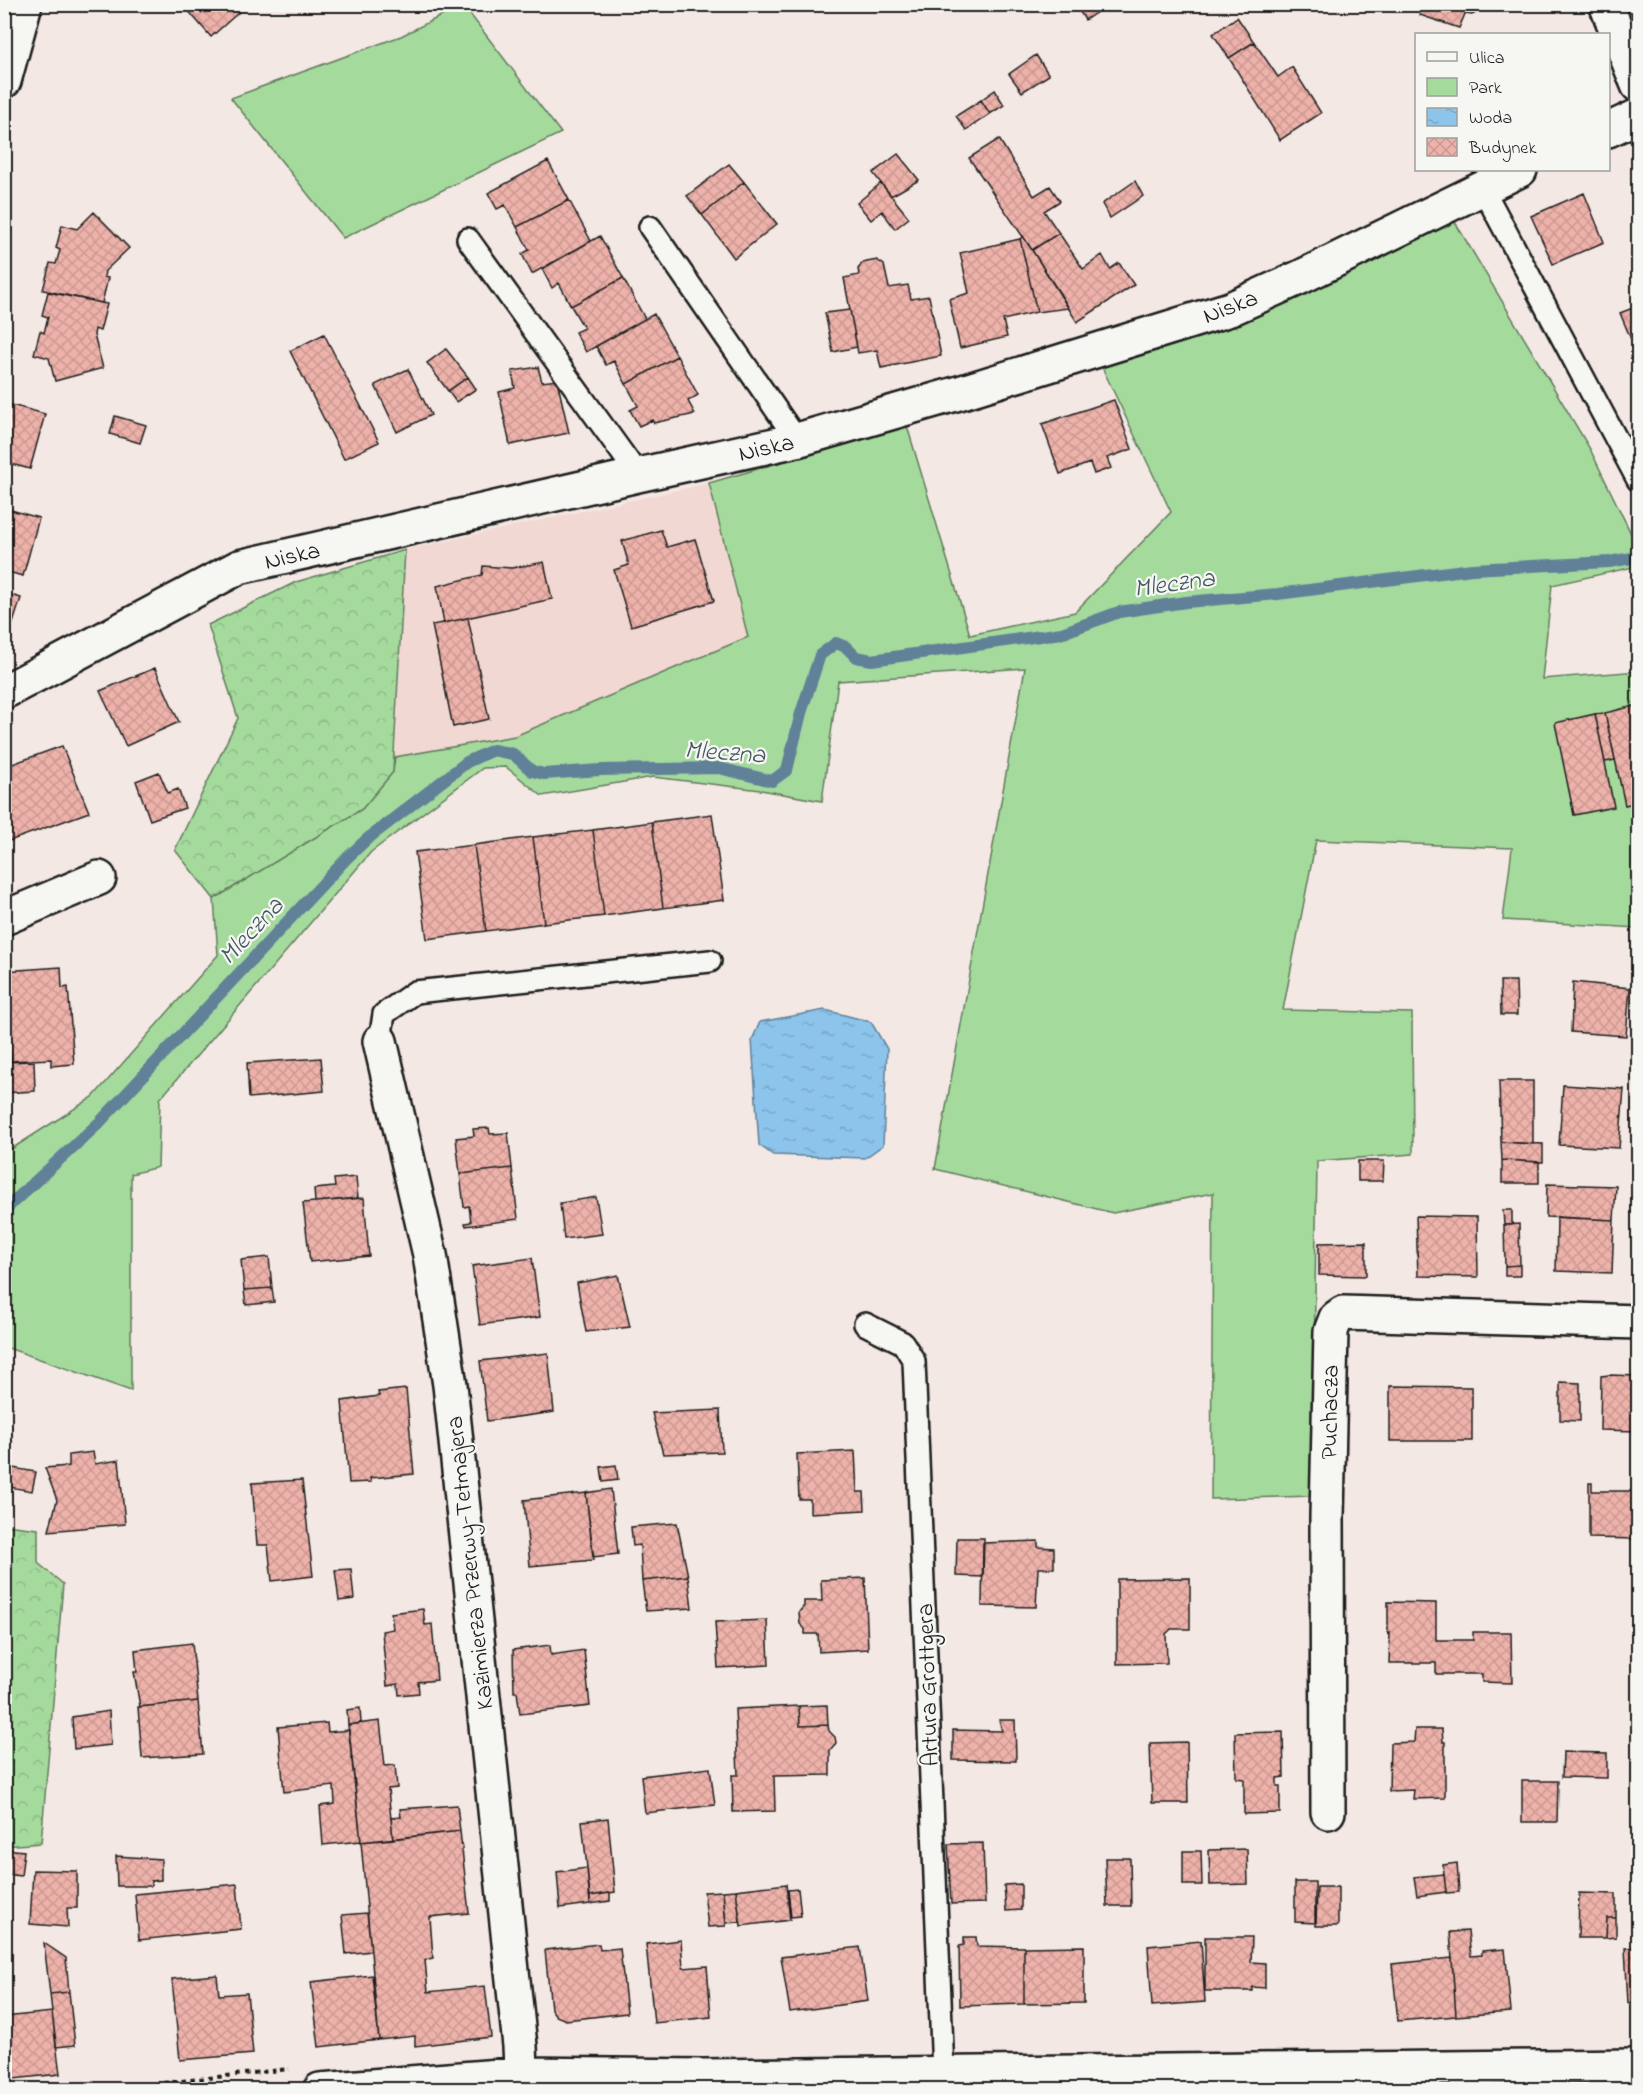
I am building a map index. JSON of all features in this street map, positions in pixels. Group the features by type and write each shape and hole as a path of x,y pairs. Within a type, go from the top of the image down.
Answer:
{"street":[{"path":"4,81 25,4"},
{"path":"1606,4 1638,85"},
{"path":"1610,129 1638,116"},
{"name":"Niska","path":"4,692 238,567 797,440 959,393 1230,309 1301,277 1518,171"},
{"path":"4,918 99,878"},
{"name":"Kazimierza Przerwy-Tetmajera","path":"380,1041 430,1255 450,1385 523,2082"},
{"name":"Puchacza","path":"1328,1812 1327,1505 1331,1331 1336,1318 1342,1313 1638,1322"},
{"path":"320,2090 702,2076 1638,2066"}],"lane":[{"path":"1482,187 1638,480"},
{"path":"650,227 797,440"},
{"path":"468,239 638,475"},
{"path":"380,1041 384,1014 415,992 710,961"},
{"name":"Artura Grottgera","path":"865,1324 903,1343 915,1361 943,2073"}],"shaded area":[{"path":"709,483 748,637 515,736 395,757 405,550"}],"green space":[{"path":"463,5 561,133 343,238 231,98 401,36"},
{"path":"1452,217 1590,449 1638,548 1638,566 1552,585 1542,679 1638,671 1638,928 1503,920 1512,848 1316,840 1283,1010 1412,1013 1413,1154 1317,1161 1312,1496 1211,1499 1213,1193 1113,1213 935,1169 1025,668 838,681 822,801 761,790 653,777 542,796 506,767 483,768 371,852 160,1099 158,1167 131,1174 131,1391 5,1347 5,1153 93,1097 218,955 214,899 362,809 393,772 395,757 515,736 748,637 709,483 907,426 970,635 1075,612 1171,512 1100,363"},
{"path":"405,550 393,772 362,809 214,899 175,850 238,718 208,625 296,582"},
{"path":"5,1525 38,1529 38,1563 63,1584 41,1843 5,1846"}],"water":[{"path":"825,1010 871,1022 887,1049 883,1145 865,1158 773,1155 759,1145 752,1040 760,1022"}],"building":[{"path":"190,4 232,4 239,12 211,37 186,8"},
{"path":"1075,4 1109,4 1085,20"},
{"path":"1423,4 1485,4 1481,10 1472,15 1465,14 1459,28 1420,15"},
{"path":"1486,4 1505,4 1503,11"},
{"path":"1237,17 1254,42 1229,58 1213,34"},
{"path":"1254,42 1278,77 1292,67 1321,113 1280,140 1229,58"},
{"path":"1036,55 1049,75 1022,92 1009,74"},
{"path":"995,90 1004,105 990,114 981,100"},
{"path":"981,100 990,114 966,130 956,116"},
{"path":"999,139 1034,196 1050,186 1060,201 1044,211 1059,233 1032,250 969,158"},
{"path":"898,154 919,180 891,196 873,173"},
{"path":"548,161 569,200 517,227 505,205 497,209 488,193"},
{"path":"729,164 744,182 702,215 687,196"},
{"path":"1135,181 1143,196 1110,218 1102,204"},
{"path":"744,182 777,224 734,258 702,215"},
{"path":"881,183 909,218 895,229 882,211 871,220 857,203"},
{"path":"1584,193 1604,242 1553,264 1531,216"},
{"path":"569,200 591,241 532,274 522,254 529,250 517,227"},
{"path":"94,212 129,248 105,271 104,277 108,278 102,303 43,290 50,263 56,264 60,250 56,248 62,225 77,229"},
{"path":"1059,233 1083,269 1102,255 1110,269 1119,263 1134,285 1077,322 1032,250"},
{"path":"600,236 623,278 571,306 559,283 552,288 542,269"},
{"path":"1023,236 1069,308 1037,312 1020,239"},
{"path":"1020,239 1037,312 1003,320 1007,337 960,348 949,299 969,293 960,253"},
{"path":"877,260 884,265 889,288 908,285 911,299 929,296 941,356 881,368 877,350 858,353 844,278 859,275 858,269 862,263"},
{"path":"623,278 645,319 586,352 575,332 584,328 571,306"},
{"path":"48,292 107,304 100,331 95,329 94,335 103,368 55,381 49,358 34,354 40,331 44,333 48,317 42,315"},
{"path":"1638,306 1638,356 1620,313"},
{"path":"850,310 857,347 833,352 825,313"},
{"path":"654,314 677,356 626,384 614,361 606,365 596,346"},
{"path":"324,334 379,442 344,459 290,351"},
{"path":"446,349 468,377 448,391 427,363"},
{"path":"677,356 698,395 688,401 695,414 654,423 652,420 639,426 630,410 638,406 626,384"},
{"path":"538,367 542,382 557,380 569,433 510,445 499,392 515,388 512,371"},
{"path":"408,369 431,415 397,432 375,385"},
{"path":"468,377 476,389 456,402 448,391"},
{"path":"1114,400 1132,449 1107,458 1111,468 1094,474 1090,463 1060,474 1042,424"},
{"path":"4,403 45,414 30,469 4,462"},
{"path":"115,416 146,425 140,443 110,434"},
{"path":"4,508 39,518 23,576 4,571"},
{"path":"661,530 667,547 695,539 714,601 631,626 614,570 629,565 622,541"},
{"path":"544,562 552,599 444,623 437,586 482,575 483,566 512,568"},
{"path":"4,593 21,598 8,639 4,637"},
{"path":"468,618 489,719 453,727 432,625"},
{"path":"155,668 179,722 126,746 100,691"},
{"path":"1638,705 1638,802 1625,805 1605,713"},
{"path":"1605,713 1615,760 1605,762 1595,714"},
{"path":"1595,714 1614,807 1574,815 1555,723"},
{"path":"62,746 89,812 4,843 4,767"},
{"path":"159,772 168,793 178,789 185,808 150,820 136,781"},
{"path":"712,814 724,900 663,908 652,822"},
{"path":"652,822 663,908 604,916 593,830"},
{"path":"593,830 604,916 544,923 533,837"},
{"path":"533,837 544,923 486,931 474,845"},
{"path":"474,845 486,931 427,939 415,852"},
{"path":"61,967 62,988 68,987 74,1064 51,1066 51,1059 11,1061 4,971"},
{"path":"1500,981 1516,981 1517,1015 1501,1015"},
{"path":"1573,982 1630,988 1626,1036 1571,1032"},
{"path":"321,1058 324,1091 249,1098 247,1063"},
{"path":"34,1061 35,1091 4,1093 4,1062"},
{"path":"1499,1081 1533,1081 1533,1144 1501,1142"},
{"path":"1563,1085 1624,1089 1619,1148 1559,1145"},
{"path":"489,1128 490,1134 508,1133 512,1168 460,1174 456,1138 474,1136 473,1129"},
{"path":"1501,1142 1543,1144 1543,1162 1502,1160"},
{"path":"1502,1160 1539,1162 1539,1183 1502,1183"},
{"path":"1358,1161 1384,1161 1383,1181 1358,1181"},
{"path":"512,1168 518,1219 466,1226 465,1223 471,1222 469,1206 464,1207 460,1174"},
{"path":"356,1177 358,1198 315,1202 314,1189 335,1187 334,1179"},
{"path":"1547,1184 1616,1186 1614,1220 1546,1217"},
{"path":"596,1197 602,1234 564,1239 560,1203"},
{"path":"364,1198 369,1256 310,1262 303,1203"},
{"path":"1503,1210 1512,1210 1512,1225 1504,1225"},
{"path":"1416,1216 1477,1217 1478,1277 1418,1276"},
{"path":"1557,1217 1614,1220 1612,1273 1556,1271"},
{"path":"1519,1224 1520,1265 1505,1266 1504,1225"},
{"path":"1366,1242 1366,1276 1319,1275 1319,1243"},
{"path":"269,1257 272,1288 244,1290 241,1260"},
{"path":"532,1258 540,1317 480,1325 472,1266"},
{"path":"1520,1265 1520,1276 1505,1276 1505,1266"},
{"path":"618,1275 630,1327 586,1332 577,1283"},
{"path":"272,1288 274,1302 246,1305 244,1290"},
{"path":"548,1353 554,1412 487,1421 480,1361"},
{"path":"1601,1376 1638,1376 1638,1431 1600,1430"},
{"path":"1560,1382 1580,1383 1580,1421 1560,1420"},
{"path":"1390,1386 1472,1387 1472,1441 1390,1441"},
{"path":"406,1389 414,1474 370,1478 371,1482 349,1483 342,1401 379,1396 378,1392"},
{"path":"720,1410 722,1452 663,1454 652,1413"},
{"path":"855,1451 857,1492 864,1492 865,1510 810,1513 810,1499 799,1499 797,1454"},
{"path":"93,1452 95,1464 119,1460 125,1524 49,1531 57,1500 45,1468 69,1466 69,1455"},
{"path":"616,1465 618,1480 603,1482 601,1467"},
{"path":"13,1468 36,1472 32,1491 9,1487"},
{"path":"302,1480 313,1576 272,1581 268,1545 257,1545 252,1483"},
{"path":"1589,1483 1592,1483 1592,1491 1638,1491 1638,1539 1589,1538"},
{"path":"611,1489 618,1554 593,1557 586,1493"},
{"path":"586,1493 594,1560 530,1566 524,1500"},
{"path":"677,1523 688,1576 642,1581 640,1545 633,1546 631,1527"},
{"path":"957,1538 984,1538 983,1577 956,1576"},
{"path":"1038,1541 1038,1547 1054,1548 1054,1568 1038,1568 1036,1607 982,1606 983,1543"},
{"path":"351,1569 354,1599 339,1601 335,1570"},
{"path":"688,1576 692,1608 646,1611 642,1581"},
{"path":"865,1578 868,1649 819,1652 818,1634 805,1634 805,1629 800,1624 799,1612 804,1606 804,1601 822,1601 821,1580"},
{"path":"1190,1578 1190,1629 1171,1629 1166,1634 1167,1663 1117,1664 1117,1579"},
{"path":"1388,1602 1436,1603 1436,1640 1473,1640 1473,1632 1511,1632 1512,1683 1482,1682 1482,1674 1436,1674 1436,1663 1389,1663"},
{"path":"423,1609 425,1625 432,1624 437,1680 418,1682 419,1693 399,1695 398,1684 387,1686 382,1631 393,1629 391,1613"},
{"path":"767,1620 769,1665 718,1668 715,1622"},
{"path":"192,1643 198,1701 140,1707 134,1672 137,1672 135,1650"},
{"path":"550,1645 551,1655 584,1650 590,1706 520,1714 517,1692 514,1692 513,1650"},
{"path":"198,1701 203,1754 142,1758 138,1707"},
{"path":"827,1705 828,1725 800,1726 799,1706"},
{"path":"799,1706 800,1726 828,1725 829,1731 835,1737 836,1743 830,1750 830,1775 774,1776 775,1811 733,1812 732,1775 738,1775 735,1709"},
{"path":"360,1708 361,1723 348,1725 347,1710"},
{"path":"109,1711 111,1745 74,1749 72,1717"},
{"path":"999,1720 1015,1720 1016,1761 953,1760 953,1730 1002,1731"},
{"path":"380,1721 385,1766 395,1765 397,1788 388,1789 393,1839 361,1842 348,1725"},
{"path":"327,1723 328,1732 349,1730 361,1841 323,1845 320,1806 335,1804 334,1786 284,1792 278,1727"},
{"path":"1415,1729 1442,1729 1443,1742 1445,1742 1445,1798 1413,1799 1414,1790 1389,1791 1390,1743 1414,1742"},
{"path":"1283,1732 1284,1777 1277,1778 1277,1786 1280,1786 1280,1813 1244,1814 1244,1779 1236,1778 1235,1733"},
{"path":"1187,1742 1188,1803 1152,1803 1150,1743"},
{"path":"1563,1752 1607,1753 1607,1778 1562,1777"},
{"path":"710,1768 715,1805 645,1813 641,1776"},
{"path":"1522,1781 1558,1781 1557,1822 1522,1822"},
{"path":"457,1805 460,1831 393,1839 391,1818 401,1817 400,1809"},
{"path":"608,1818 615,1892 590,1896 582,1821"},
{"path":"460,1831 469,1913 430,1917 433,1958 425,1960 428,1992 485,1986 491,2037 415,2046 415,2036 379,2040 361,1842"},
{"path":"983,1843 985,1903 951,1904 948,1844"},
{"path":"4,1849 24,1851 21,1876 4,1874"},
{"path":"1247,1849 1248,1884 1210,1885 1209,1850"},
{"path":"1183,1851 1201,1851 1202,1885 1183,1885"},
{"path":"116,1856 161,1859 161,1880 151,1881 151,1886 117,1886"},
{"path":"1105,1858 1130,1858 1131,1906 1107,1906"},
{"path":"1457,1863 1459,1892 1446,1893 1443,1865"},
{"path":"587,1868 590,1904 560,1908 557,1872"},
{"path":"33,1870 77,1871 77,1908 67,1908 68,1927 30,1924"},
{"path":"1444,1874 1446,1892 1417,1896 1414,1877"},
{"path":"1295,1882 1315,1882 1315,1923 1295,1922"},
{"path":"237,1884 241,1929 139,1940 135,1894"},
{"path":"786,1884 790,1920 741,1926 736,1890"},
{"path":"1021,1884 1021,1910 1006,1911 1004,1885"},
{"path":"1317,1887 1338,1887 1338,1926 1316,1926"},
{"path":"798,1889 801,1916 791,1917 788,1890"},
{"path":"736,1890 740,1922 726,1923 723,1891"},
{"path":"723,1891 726,1926 708,1927 704,1892"},
{"path":"610,1893 610,1901 590,1904 590,1896"},
{"path":"1579,1893 1616,1894 1616,1918 1607,1918 1606,1938 1578,1938"},
{"path":"367,1913 371,1951 346,1954 342,1915"},
{"path":"1607,1918 1616,1918 1616,1937 1606,1938"},
{"path":"1468,1931 1471,1956 1482,1955 1482,1951 1505,1949 1511,2012 1456,2016 1450,1932"},
{"path":"964,1937 976,1937 977,1946 1024,1947 1024,2004 960,2006 959,1946 964,1945"},
{"path":"1205,1937 1252,1937 1251,1962 1265,1963 1265,1988 1252,1987 1252,1991 1205,1991"},
{"path":"681,1940 683,1968 707,1966 711,2017 654,2023 646,1944"},
{"path":"1201,1941 1205,2002 1152,2006 1148,1946"},
{"path":"44,1943 66,1958 69,1992 50,1994"},
{"path":"599,1944 600,1950 620,1948 627,2013 566,2020 556,2016 551,2009 545,1950"},
{"path":"1084,1946 1084,2003 1024,2004 1024,1947"},
{"path":"860,1947 868,2001 790,2012 781,1957"},
{"path":"1638,1947 1638,2002 1628,2003 1625,1948"},
{"path":"1452,1958 1456,2016 1398,2021 1392,1964"},
{"path":"217,1975 219,1995 247,1993 253,2054 180,2060 172,1979"},
{"path":"372,1975 379,2040 319,2047 311,1982"},
{"path":"69,1992 75,2045 56,2047 50,1994"},
{"path":"52,2012 60,2074 4,2080 4,2017"}],"waterway":[{"name":"Mleczna","path":"4,1213 99,1123 366,840 467,762 493,750 513,754 532,771 544,774 600,770 719,768 772,781 787,770 801,713 820,655 836,643 846,647 856,657 872,660 1062,633 1119,612 1186,602 1278,594 1472,569 1609,562 1638,557"}]}
